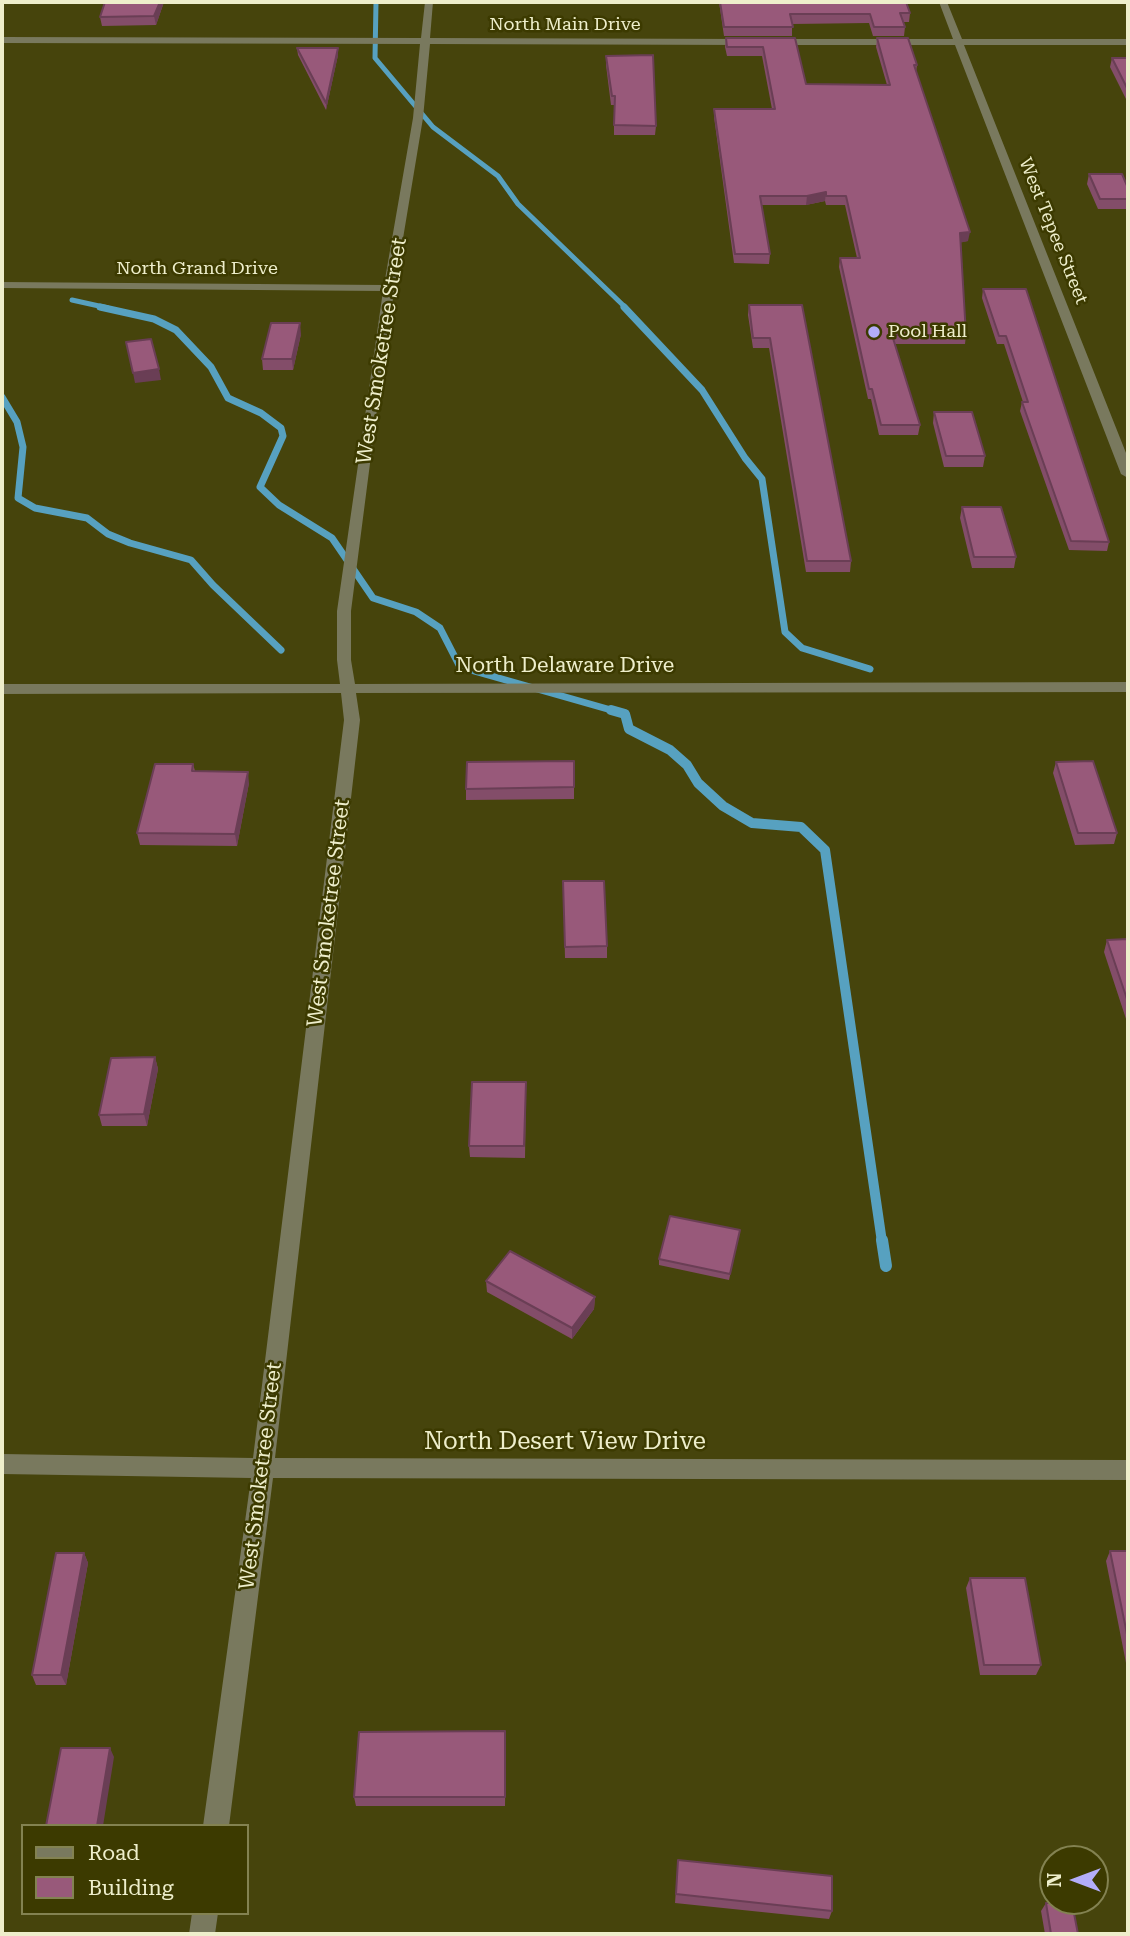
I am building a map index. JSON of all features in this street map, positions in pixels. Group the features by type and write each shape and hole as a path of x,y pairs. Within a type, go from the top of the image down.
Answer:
{"street":[{"name":"West Smoketree Street","path":"216,1824 263,1468 352,720 344,660 344,611 379,347 418,118 429,2"},
{"name":"West Tepee Street","path":"943,2 1128,474"},
{"name":"North Main Drive","path":"2,40 1128,42"},
{"name":"North Grand Drive","path":"2,285 391,288"},
{"name":"North Delaware Drive","path":"2,689 1128,687"},
{"name":"North Desert View Drive","path":"2,1464 263,1468 1128,1470"},
{"path":"202,1934 205,1915"}],"building":[{"path":"105,2 160,2 154,16 100,17"},
{"path":"720,2 906,2 910,13 900,13 905,27 874,27 870,14 790,14 793,27 724,27"},
{"path":"726,38 795,38 806,84 890,85 877,38 908,38 917,65 914,65 970,232 960,233 966,335 892,335 920,425 881,425 872,389 869,389 840,258 860,258 846,196 826,196 826,192 807,196 760,196 770,254 735,254 714,109 775,109 763,47 727,47"},
{"path":"297,48 338,48 326,103"},
{"path":"653,55 656,126 614,125 615,96 612,96 606,56"},
{"path":"1112,58 1128,58 1128,90"},
{"path":"1089,174 1122,174 1128,188 1128,199 1100,199"},
{"path":"983,289 1026,289 1109,542 1071,541 1022,402 1028,402 1006,336 999,336"},
{"path":"749,305 802,305 851,561 807,561 770,338 753,338"},
{"path":"271,323 300,323 292,359 262,359"},
{"path":"151,339 159,369 133,373 126,342"},
{"path":"934,412 972,412 985,456 946,456"},
{"path":"962,507 1001,507 1016,557 974,557"},
{"path":"574,761 574,787 466,789 467,762"},
{"path":"1093,761 1117,833 1078,833 1056,762"},
{"path":"155,764 193,764 192,771 248,772 235,834 137,833"},
{"path":"563,881 604,881 607,946 565,947"},
{"path":"1128,939 1128,1002 1107,940"},
{"path":"155,1057 144,1114 99,1115 111,1058"},
{"path":"472,1082 526,1082 524,1146 469,1146"},
{"path":"670,1216 740,1230 730,1274 659,1259"},
{"path":"510,1251 595,1297 572,1328 486,1281"},
{"path":"1110,1551 1128,1551 1128,1639"},
{"path":"56,1553 84,1553 61,1675 32,1675"},
{"path":"970,1578 1025,1578 1041,1665 984,1665"},
{"path":"505,1731 505,1797 354,1797 359,1732"},
{"path":"61,1748 110,1748 97,1824 46,1824"},
{"path":"678,1860 832,1876 832,1911 676,1894"},
{"path":"1048,1915 1074,1915 1078,1934 1051,1934"}],"waterway":[{"path":"376,2 375,58 433,127 498,176 518,204 626,308"},
{"path":"72,300 108,308"},
{"path":"100,307 154,319 176,330 211,367 228,398 261,413 281,428 283,436 260,487 279,505 332,538 373,598 416,612 440,628 460,667 618,712"},
{"path":"624,307 702,390 745,458 762,479 785,632 802,648 870,669"},
{"path":"2,397 17,422 23,447 18,498 35,508 87,518 108,534 130,543 191,560 213,585 281,650"},
{"path":"611,710 618,712"},
{"path":"618,712 625,714 629,729 670,750 687,765 698,783 723,806 752,823 801,827 825,850 882,1242"},
{"path":"882,1240 886,1266"}],"place":[{"name":"Pool Hall","path":"874,332"}]}
